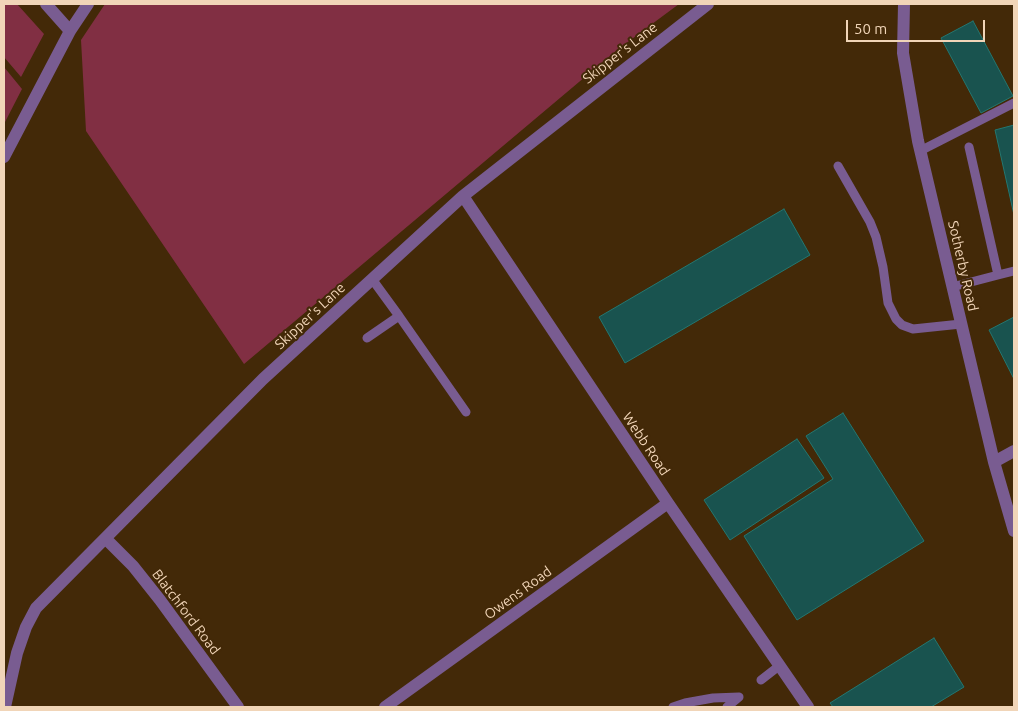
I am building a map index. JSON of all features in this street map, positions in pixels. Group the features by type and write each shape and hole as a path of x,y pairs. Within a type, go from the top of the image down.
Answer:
{"street":[{"path":"46,4 70,31"},
{"path":"5,155 70,31 88,4"},
{"name":"Skipper's Lane","path":"5,707 17,653 26,627 36,608 263,379 463,196 708,4"},
{"name":"Sotherby Road","path":"904,4 904,53 920,151 994,462 1014,531"},
{"name":"Webb Road","path":"463,196 668,503 808,707"},
{"path":"994,462 1014,451"},
{"name":"Owens Road","path":"385,707 668,503"},
{"name":"Blatchford Road","path":"106,539 133,566 160,600 238,707"}],"lane":[{"path":"920,151 1014,103"},
{"path":"969,147 998,276"},
{"path":"838,166 876,236 888,303 896,319 902,325 913,329 961,324"},
{"path":"952,287 1014,271"},
{"path":"372,279 466,412"},
{"path":"367,338 399,316"},
{"path":"761,680 779,666"},
{"path":"673,707 713,698 739,697 727,707"}],"shaded area":[{"path":"4,4 17,4 44,34 21,77 4,57"},
{"path":"105,4 679,4 617,50 244,364 86,131 81,40"},
{"path":"4,67 22,89 4,124"}],"building":[{"path":"973,21 1013,96 981,113 941,38"},
{"path":"1014,125 1014,215 995,130"},
{"path":"784,209 810,255 625,363 599,317"},
{"path":"1014,317 1014,379 989,330"},
{"path":"843,413 924,541 797,620 744,536 833,479 806,436"},
{"path":"797,439 824,478 730,540 704,500"},
{"path":"934,638 964,687 931,707 833,707 830,703"}]}
